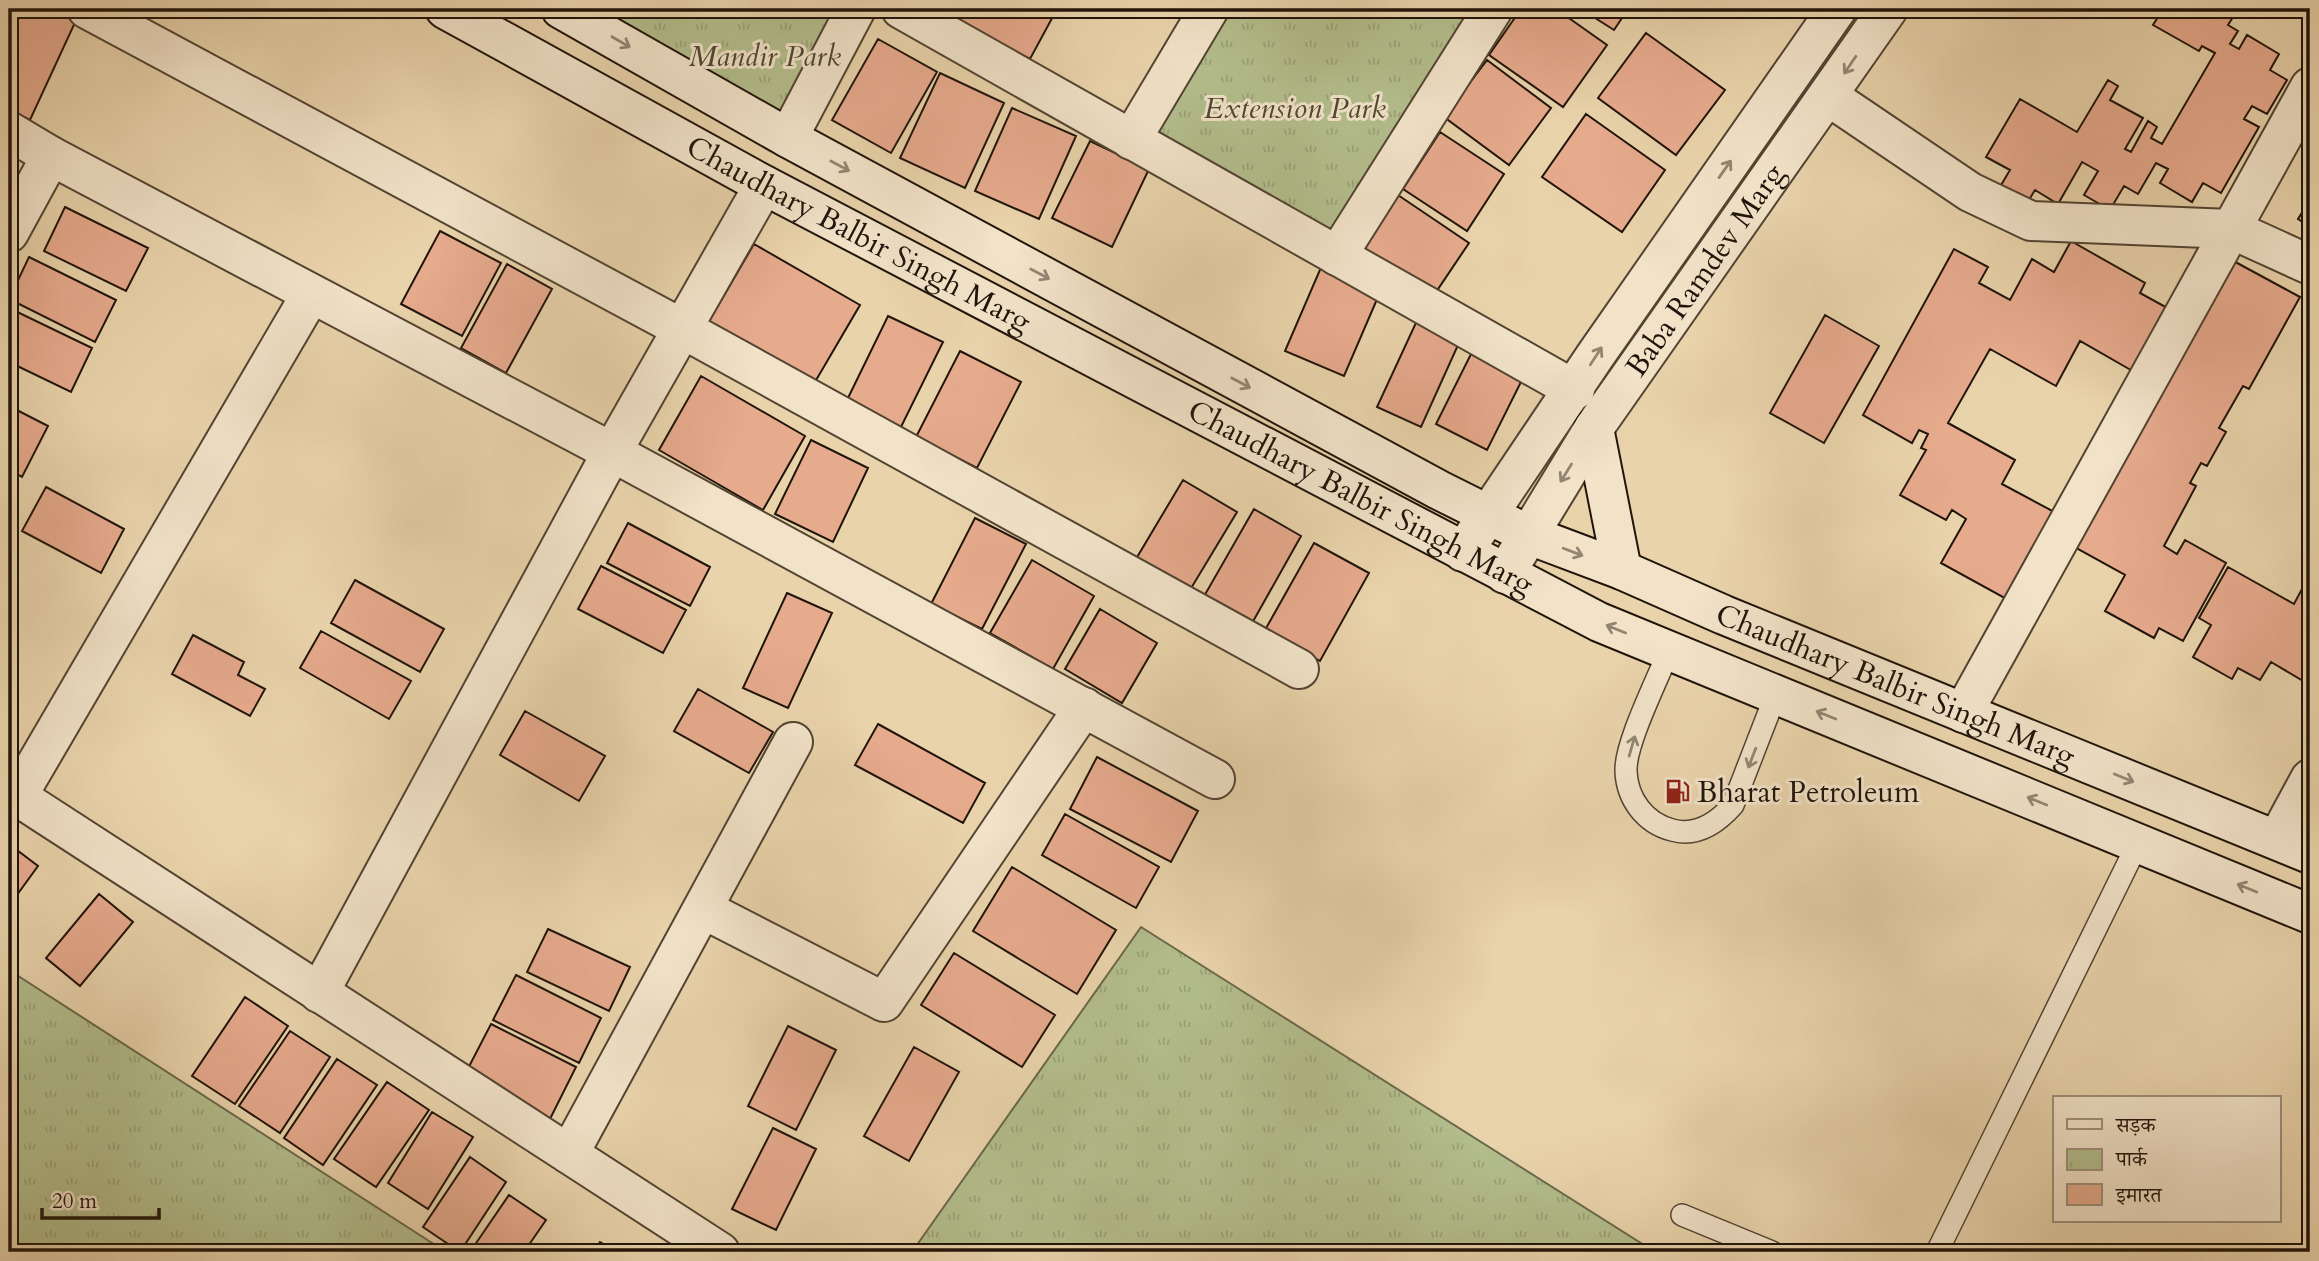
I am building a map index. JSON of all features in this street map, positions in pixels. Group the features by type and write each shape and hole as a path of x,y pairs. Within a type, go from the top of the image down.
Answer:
{"street":[{"path":"86,9 681,328 1299,669"},
{"name":"Chaudhary Balbir Singh Marg","path":"445,9 764,185 1599,622 2310,914"},
{"name":"Chaudhary Balbir Singh Marg","path":"561,9 788,138 1439,490 1529,535 1622,570 1737,620 2294,847"},
{"path":"788,138 856,9"},
{"path":"901,9 1574,390"},
{"path":"1131,139 1209,9"},
{"path":"1337,256 1493,9"},
{"name":"Baba Ramdev Marg","path":"1463,552 1595,356 1837,9"},
{"name":"Baba Ramdev Marg","path":"1505,574 1594,428 1888,9"},
{"path":"1963,713 2310,87"},
{"path":"1828,96 1970,192 2031,221 2231,229 2310,265"},
{"path":"9,131 51,156 612,452 1215,779"},
{"path":"9,233 51,156"},
{"path":"319,993 612,452 764,185"},
{"path":"311,294 13,794 720,1252"},
{"path":"1594,428 1622,570"},
{"path":"703,909 884,1002 1084,707"},
{"path":"569,1154 793,742"},
{"path":"2294,847 2310,779"}],"lane":[{"path":"1669,650 1634,735 1626,769 1629,790 1637,806 1652,821 1672,830 1692,832 1709,826 1723,817 1733,805 1776,694"},
{"path":"1937,1252 2138,843"},
{"path":"1682,1216 1772,1252"}],"green space":[{"name":"Mandir Park","path":"586,9 841,9 786,121"},
{"name":"Extension Park","path":"1209,9 1475,9 1333,235 1131,140"},
{"path":"1141,927 1655,1252 912,1252"},
{"path":"9,970 446,1252 9,1252"}],"building":[{"path":"15,9 63,9 78,16 30,120 9,110 9,22"},
{"path":"935,9 1057,9 1030,59"},
{"path":"1521,9 1556,9 1607,45 1563,107 1489,55"},
{"path":"1581,9 1628,9 1614,30"},
{"path":"2163,9 2238,9 2228,25 2238,31 2230,44 2239,49 2247,35 2279,54 2270,70 2287,80 2267,114 2252,106 2244,119 2259,127 2221,193 2203,183 2192,202 2160,183 2168,169 2156,163 2138,194 2124,186 2110,210 2084,195 2098,171 2082,162 2058,204 2035,190 2024,208 1997,192 2010,170 1986,157 2020,99 2077,132 2108,80 2118,86 2110,100 2143,118 2125,149 2131,152 2148,121 2157,127 2151,138 2162,144 2215,53 2202,46 2199,51 2153,25"},
{"path":"1646,33 1725,90 1676,155 1598,98"},
{"path":"878,39 937,72 891,153 832,120"},
{"path":"1487,60 1551,108 1509,165 1444,117"},
{"path":"940,73 1004,103 965,188 900,158"},
{"path":"1012,108 1076,136 1039,219 975,191"},
{"path":"1586,114 1665,170 1622,232 1542,177"},
{"path":"1440,132 1504,174 1467,231 1403,189"},
{"path":"1090,141 1149,169 1112,247 1052,218"},
{"path":"1392,191 1469,243 1434,295 1357,243"},
{"path":"2310,200 2310,227 2298,219"},
{"path":"65,207 148,248 126,291 44,251"},
{"path":"440,231 501,263 462,336 401,304"},
{"path":"2071,241 2145,283 2140,293 2171,310 2136,373 2080,341 2056,386 1990,349 1948,423 2015,460 2002,484 2058,514 2010,601 1941,563 1966,519 1952,510 1946,520 1900,495 1926,450 1921,448 1928,434 1919,430 1912,443 1863,415 1954,249 1988,267 1979,283 2010,300 2032,259 2054,272"},
{"path":"754,244 860,305 815,382 709,321"},
{"path":"29,257 116,300 95,342 9,299"},
{"path":"2228,258 2300,297 2249,389 2243,386 2219,428 2226,432 2207,466 2201,463 2190,483 2196,486 2164,546 2177,554 2185,540 2226,563 2183,641 2159,628 2154,638 2105,611 2125,575 2071,545"},
{"path":"507,264 552,289 506,373 461,348"},
{"path":"1322,265 1381,290 1344,376 1285,351"},
{"path":"9,308 92,348 71,392 9,362"},
{"path":"1420,314 1463,334 1421,427 1377,407"},
{"path":"1825,315 1879,346 1824,443 1770,413"},
{"path":"888,316 943,342 900,429 846,402"},
{"path":"960,351 1021,382 977,468 916,437"},
{"path":"1471,354 1522,380 1487,450 1436,424"},
{"path":"701,376 805,436 763,510 659,450"},
{"path":"9,406 48,426 22,477 9,470"},
{"path":"811,440 868,468 833,542 775,514"},
{"path":"1183,480 1237,512 1190,590 1136,559"},
{"path":"46,487 124,529 101,573 22,531"},
{"path":"1254,509 1301,536 1251,625 1203,598"},
{"path":"975,518 1026,544 982,629 931,604"},
{"path":"628,523 710,567 690,606 607,563"},
{"path":"1314,543 1369,573 1320,661 1265,630"},
{"path":"1032,560 1094,596 1053,669 990,633"},
{"path":"601,566 686,610 663,653 578,609"},
{"path":"2228,567 2294,604 2310,574 2310,685 2271,662 2260,680 2238,668 2232,679 2193,657 2211,625 2199,618"},
{"path":"355,580 444,629 420,672 331,623"},
{"path":"787,593 832,613 788,708 743,688"},
{"path":"1100,609 1157,643 1122,703 1065,669"},
{"path":"321,631 411,681 389,719 300,668"},
{"path":"193,635 244,662 238,675 265,689 250,716 172,674"},
{"path":"698,689 773,732 749,773 674,731"},
{"path":"525,711 605,756 579,801 500,755"},
{"path":"878,724 985,783 963,823 855,765"},
{"path":"1097,757 1198,811 1171,862 1070,809"},
{"path":"1065,814 1159,867 1136,908 1042,855"},
{"path":"9,844 38,866 9,906"},
{"path":"1012,867 1116,930 1077,994 973,931"},
{"path":"99,894 133,922 80,986 46,958"},
{"path":"548,929 630,967 609,1011 527,972"},
{"path":"954,953 1055,1015 1022,1067 921,1005"},
{"path":"516,975 601,1018 579,1063 493,1020"},
{"path":"245,997 288,1026 235,1104 192,1076"},
{"path":"491,1024 576,1067 549,1121 463,1078"},
{"path":"788,1026 836,1050 796,1130 748,1106"},
{"path":"290,1031 330,1057 280,1133 239,1106"},
{"path":"914,1047 959,1072 909,1161 864,1136"},
{"path":"337,1059 377,1085 323,1165 284,1138"},
{"path":"387,1082 429,1110 376,1187 334,1159"},
{"path":"432,1112 473,1137 428,1209 388,1183"},
{"path":"773,1128 816,1149 776,1230 732,1209"},
{"path":"470,1157 506,1182 460,1252 423,1227"},
{"path":"509,1195 546,1220 524,1252 470,1252"},
{"path":"600,1242 617,1252 593,1252"}],"place":[{"name":"Bharat Petroleum","path":"1677,792"}]}
